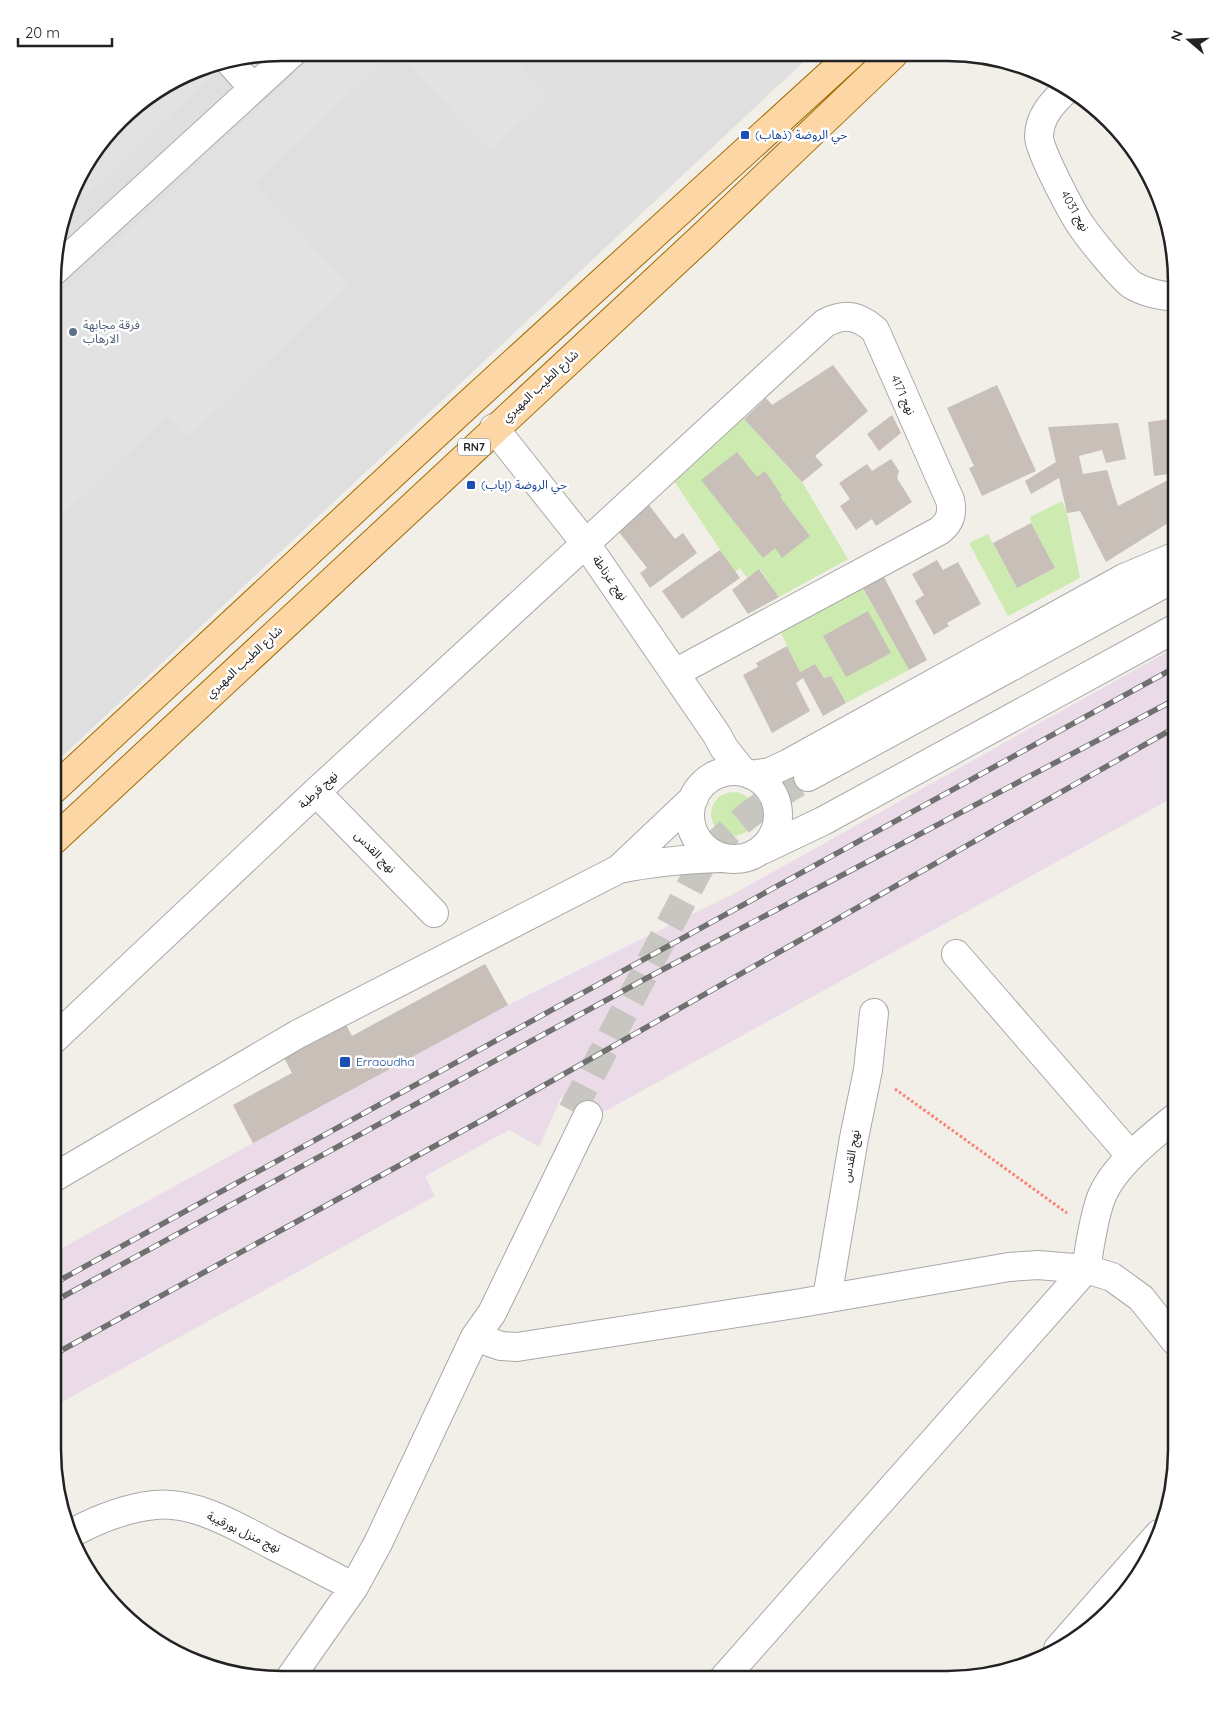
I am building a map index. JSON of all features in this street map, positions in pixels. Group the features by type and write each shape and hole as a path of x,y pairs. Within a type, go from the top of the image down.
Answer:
{"main road":[{"name":"RN7","path":"61,782 464,408 844,61"},
{"name":"شارع الطيب المهيري","path":"61,833 494,428 701,238 887,61"}],"street":[{"path":"62,264 282,61"},
{"path":"234,67 253,88"},
{"name":"نهج 4031","path":"1062,94 1048,108 1041,122 1038,138 1043,153 1081,226 1132,284 1149,292 1168,295"},
{"name":"نهج 4171","path":"586,544 825,323 837,317 856,317 866,322 875,330 950,500 952,508 946,526 675,674"},
{"name":"نهج غرناطة","path":"494,428 586,544 717,734 724,748 747,773"},
{"name":"نهج قرطبة","path":"61,1032 316,792 586,544"},
{"path":"619,869 714,776 728,771 747,773 770,772 789,763 1124,578 1168,559"},
{"path":"1168,582 812,784 1168,603"},
{"path":"61,1173 298,1034 619,869 653,862 722,858 736,860 750,857 831,816 1168,632"},
{"path":"717,734 712,760 690,812 692,828 698,841 708,852 722,858"},
{"path":"747,773 767,786 775,798 778,812 777,826 772,839 762,850"},
{"name":"نهج القدس","path":"316,792 434,913"},
{"path":"956,954 1131,1156"},
{"name":"نهج القدس","path":"827,1298 854,1138 868,1070 874,1013"},
{"path":"295,1671 354,1587 378,1543 475,1337 478,1309 484,1291 580,1113"},
{"path":"730,1671 1086,1269 1102,1196 1108,1184 1131,1156 1168,1123"},
{"path":"475,1337 501,1346 517,1347 1009,1267 1038,1265 1086,1269 1112,1277 1141,1298 1168,1332"},
{"name":"نهج منزل بورقيبة","path":"77,1531 98,1520 127,1510 156,1505 186,1508 217,1516 354,1587"},
{"path":"1076,1628 1141,1555"}],"path":[{"path":"868,1070 1093,1232"}],"shaded area":[{"path":"283,61 805,61 61,757 61,283 63,254 73,211 84,185 107,148 126,126 148,107 185,84 211,73 254,63"},
{"path":"308,61 384,61 254,184 349,285 187,438 167,417 61,516 61,293"},
{"path":"406,61 515,61 548,96 490,151"},
{"path":"216,72 85,197 81,193 91,172 107,148 126,126 148,107 172,91"},
{"path":"1168,651 1168,800 600,1114 561,1098 539,1147 509,1130 425,1176 435,1196 61,1403 61,1249 253,1143 233,1105 292,1073 281,1052 352,1036 485,964 508,1005 737,892"}],"green space":[{"path":"742,417 802,482 848,559 779,597 760,569 747,578 740,568 735,572 674,481"},
{"path":"1062,501 1067,513 1080,578 1008,616 969,543 988,534 1017,588 1055,568 1031,523 1030,517"},
{"path":"863,588 909,670 846,703 831,676 824,678 815,664 800,672 781,633"},
{"path":"733,792 745,796 751,802 755,814 751,826 745,832 733,836 721,832 715,826 711,814 715,802 721,796"}],"building":[{"path":"833,365 868,411 815,456 823,465 802,482 744,419 766,398 772,405"},
{"path":"997,385 1036,471 982,496 969,468 974,466 947,408"},
{"path":"892,415 901,433 879,451 867,434"},
{"path":"1168,419 1168,474 1154,476 1148,422"},
{"path":"1118,423 1126,459 1106,463 1102,450 1079,456 1083,474 1107,470 1118,506 1168,480 1168,523 1106,562 1080,511 1067,513 1059,478 1031,494 1025,481 1056,462 1048,427"},
{"path":"737,452 757,477 765,471 782,496 780,497 810,536 782,558 775,548 763,558 701,480"},
{"path":"891,459 899,471 897,478 912,502 876,526 872,519 856,530 840,506 850,499 839,483 867,464 872,471"},
{"path":"649,505 675,539 683,533 697,553 650,588 640,573 647,568 619,532"},
{"path":"1031,523 1055,568 1017,588 993,543"},
{"path":"720,550 740,578 682,619 662,591"},
{"path":"937,560 943,570 958,562 981,604 947,623 949,626 934,635 915,601 924,595 912,574"},
{"path":"759,569 779,597 748,614 732,590"},
{"path":"884,577 927,660 909,670 863,588"},
{"path":"868,611 891,653 846,677 823,636"},
{"path":"787,646 800,672 815,664 824,678 831,676 846,703 823,716 803,678 796,683 810,711 772,733 743,675 758,667 756,663"},
{"name":"Erraoudha","path":"485,964 508,1005 253,1143 233,1105 292,1073 281,1052 343,1019 352,1036"}],"tunnel":[{"path":"572,1111 705,858 728,832 752,812 808,777"}],"railway":[{"path":"61,1280 1168,671"},
{"path":"61,1298 645,979 1168,703"},
{"path":"61,1351 497,1112 1168,732"}],"place":[{"name":"حي الروضة (ذهاب)","path":"745,135"},
{"name":"فرقة مجابهة الارهاب","path":"73,332"},
{"name":"حي الروضة (إياب)","path":"471,485"},
{"name":"Erraoudha","path":"345,1062"}]}
